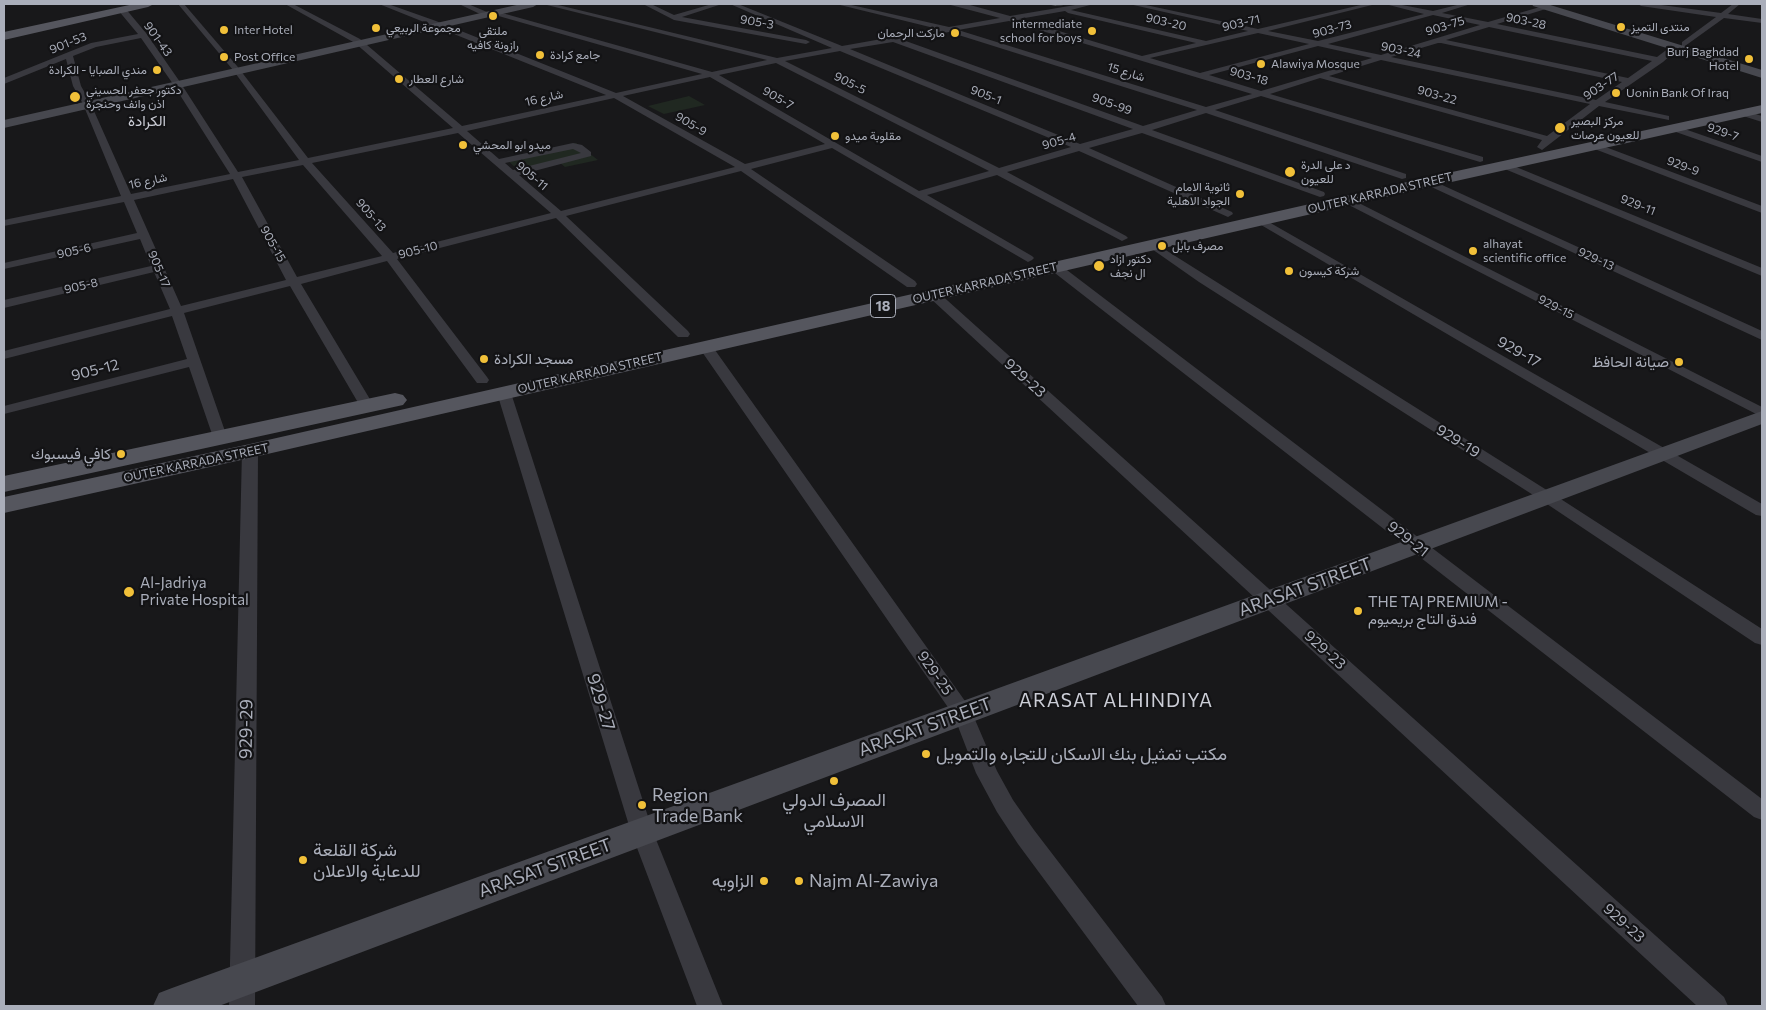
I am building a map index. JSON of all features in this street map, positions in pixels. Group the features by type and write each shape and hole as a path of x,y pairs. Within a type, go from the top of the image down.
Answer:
{"main road":[{"path":"100,14 134,4"},
{"path":"4,34 148,4"},
{"name":"OUTER KARRADA STREET","path":"4,505 250,451 1260,220 1594,146 1762,97"},
{"name":"OUTER KARRADA STREET","path":"4,484 367,406 1545,143 1753,111"}],"street":[{"name":"905-13","path":"181,4 306,162 390,257 482,380"},
{"name":"905-11","path":"288,4 358,42 458,130 558,214 683,334"},
{"name":"905-9","path":"382,4 614,95 742,167 911,284"},
{"name":"905-7","path":"462,4 488,13 710,74 1028,258"},
{"path":"488,13 522,4"},
{"path":"4,122 435,24 533,4"},
{"name":"905-5","path":"546,4 777,60 998,172 1122,238"},
{"name":"905-3","path":"646,4 674,18 837,48"},
{"path":"674,18 719,4"},
{"name":"905-1","path":"733,4 1081,148 1228,214"},
{"name":"شارع 15","path":"840,4 948,30 1206,110 1402,176"},
{"name":"903-18","path":"950,4 970,7 1480,159"},
{"path":"954,12 981,4"},
{"name":"903-20","path":"1036,4 1208,43"},
{"name":"شارع 16","path":"4,223 458,130 777,60 1091,4"},
{"name":"903-24","path":"1132,4 1597,104 1671,124"},
{"name":"903-71","path":"1143,58 1373,4"},
{"name":"903-28","path":"1388,4 1660,60"},
{"name":"903-73","path":"1201,75 1468,4"},
{"path":"1641,4 1762,21"},
{"name":"903-77","path":"1545,143 1736,4"},
{"path":"1545,5 1680,46 1762,68"},
{"name":"903-75","path":"1206,110 1439,40 1545,5"},
{"name":"901-43","path":"122,10 143,35 176,83"},
{"path":"921,22 937,17"},
{"name":"901-53","path":"4,81 102,42 143,35"},
{"name":"905-99","path":"894,39 1320,194"},
{"path":"1439,40 1631,81"},
{"path":"1680,46 1762,74"},
{"name":"905-17","path":"69,55 77,86 87,103 177,311 220,437"},
{"name":"903-22","path":"1320,76 1545,143"},
{"name":"905-15","path":"176,83 236,176 293,281 367,406"},
{"name":"905-4","path":"919,194 1206,110"},
{"path":"1753,111 1762,119"},
{"name":"929-7","path":"1671,124 1762,159"},
{"name":"905-10","path":"4,355 833,144"},
{"path":"497,162 573,146 579,147 588,154 511,174"},
{"name":"929-9","path":"1594,146 1762,210"},
{"name":"929-11","path":"1504,165 1762,272"},
{"name":"929-13","path":"1429,182 1762,336"},
{"name":"929-15","path":"1349,201 1762,413"},
{"name":"929-17","path":"1260,220 1762,511"},
{"name":"905-6","path":"4,266 144,235"},
{"name":"929-19","path":"1153,245 1203,279 1547,497 1762,638"},
{"name":"905-8","path":"4,304 158,268"},
{"name":"929-21","path":"1055,268 1762,811"},
{"name":"929-23","path":"934,295 1716,1006"},
{"name":"929-25","path":"705,346 963,713 987,772 1005,806 1026,837 1153,1006"},
{"name":"905-12","path":"4,410 195,361"},
{"name":"929-27","path":"504,393 642,832 710,1006"},
{"name":"ARASAT STREET","path":"172,1006 242,993 642,832 1762,417"},
{"name":"929-29","path":"242,993 250,451"}],"shaded area":[{"path":"689,96 705,105 664,114 648,106"},
{"path":"576,143 598,160 565,167 560,163 520,172 505,158"}],"place":[{"name":"ملتقى رازونة كافيه","path":"493,16"},
{"name":"منتدى التميز","path":"1621,27"},
{"name":"مجموعة الربيعي","path":"376,28"},
{"name":"Inter Hotel","path":"224,30"},
{"name":"intermediate school for boys","path":"1092,31"},
{"name":"ماركت الرحمان","path":"955,33"},
{"name":"جامع كرادة","path":"540,55"},
{"name":"Post Office","path":"224,57"},
{"name":"Burj Baghdad Hotel","path":"1749,59"},
{"name":"Alawiya Mosque","path":"1261,64"},
{"name":"مندي الصبايا - الكرادة","path":"157,70"},
{"name":"شارع العطار","path":"399,79"},
{"name":"Uonin Bank Of Iraq","path":"1616,93"},
{"name":"دكتور جعفر الحسيني اذن وانف وحنجرة","path":"75,97"},
{"name":"مركز البصير للعيون عرصات","path":"1560,128"},
{"name":"مقلوبة ميدو","path":"835,136"},
{"name":"ميدو ابو المحشي","path":"463,145"},
{"name":"د علي الدرة للعيون","path":"1290,172"},
{"name":"ثانوية الامام الجواد الاهلية","path":"1240,194"},
{"name":"مصرف بابل","path":"1162,246"},
{"name":"alhayat scientific office","path":"1473,251"},
{"name":"دكتور ازاد ال نجف","path":"1099,266"},
{"name":"شركة كيسون","path":"1289,271"},
{"name":"مسجد الكرادة","path":"484,359"},
{"name":"صيانة الحافظ","path":"1679,362"},
{"name":"كافي فيسبوك","path":"121,454"},
{"name":"Al-Jadriya Private Hospital","path":"129,592"},
{"name":"THE TAJ PREMIUM - فندق التاج بريميوم","path":"1358,611"},
{"name":"مكتب تمثيل بنك الاسكان للتجاره والتمويل","path":"926,754"},
{"name":"المصرف الدولي الاسلامي","path":"834,781"},
{"name":"Region Trade Bank","path":"642,805"},
{"name":"شركة القلعة للدعاية والاعلان","path":"303,860"},
{"name":"الزاويه","path":"764,881"},
{"name":"Najm Al-Zawiya","path":"799,881"}],"district":[{"name":"الكرادة","path":"147,121"},
{"name":"ARASAT ALHINDIYA","path":"1116,701"}]}
